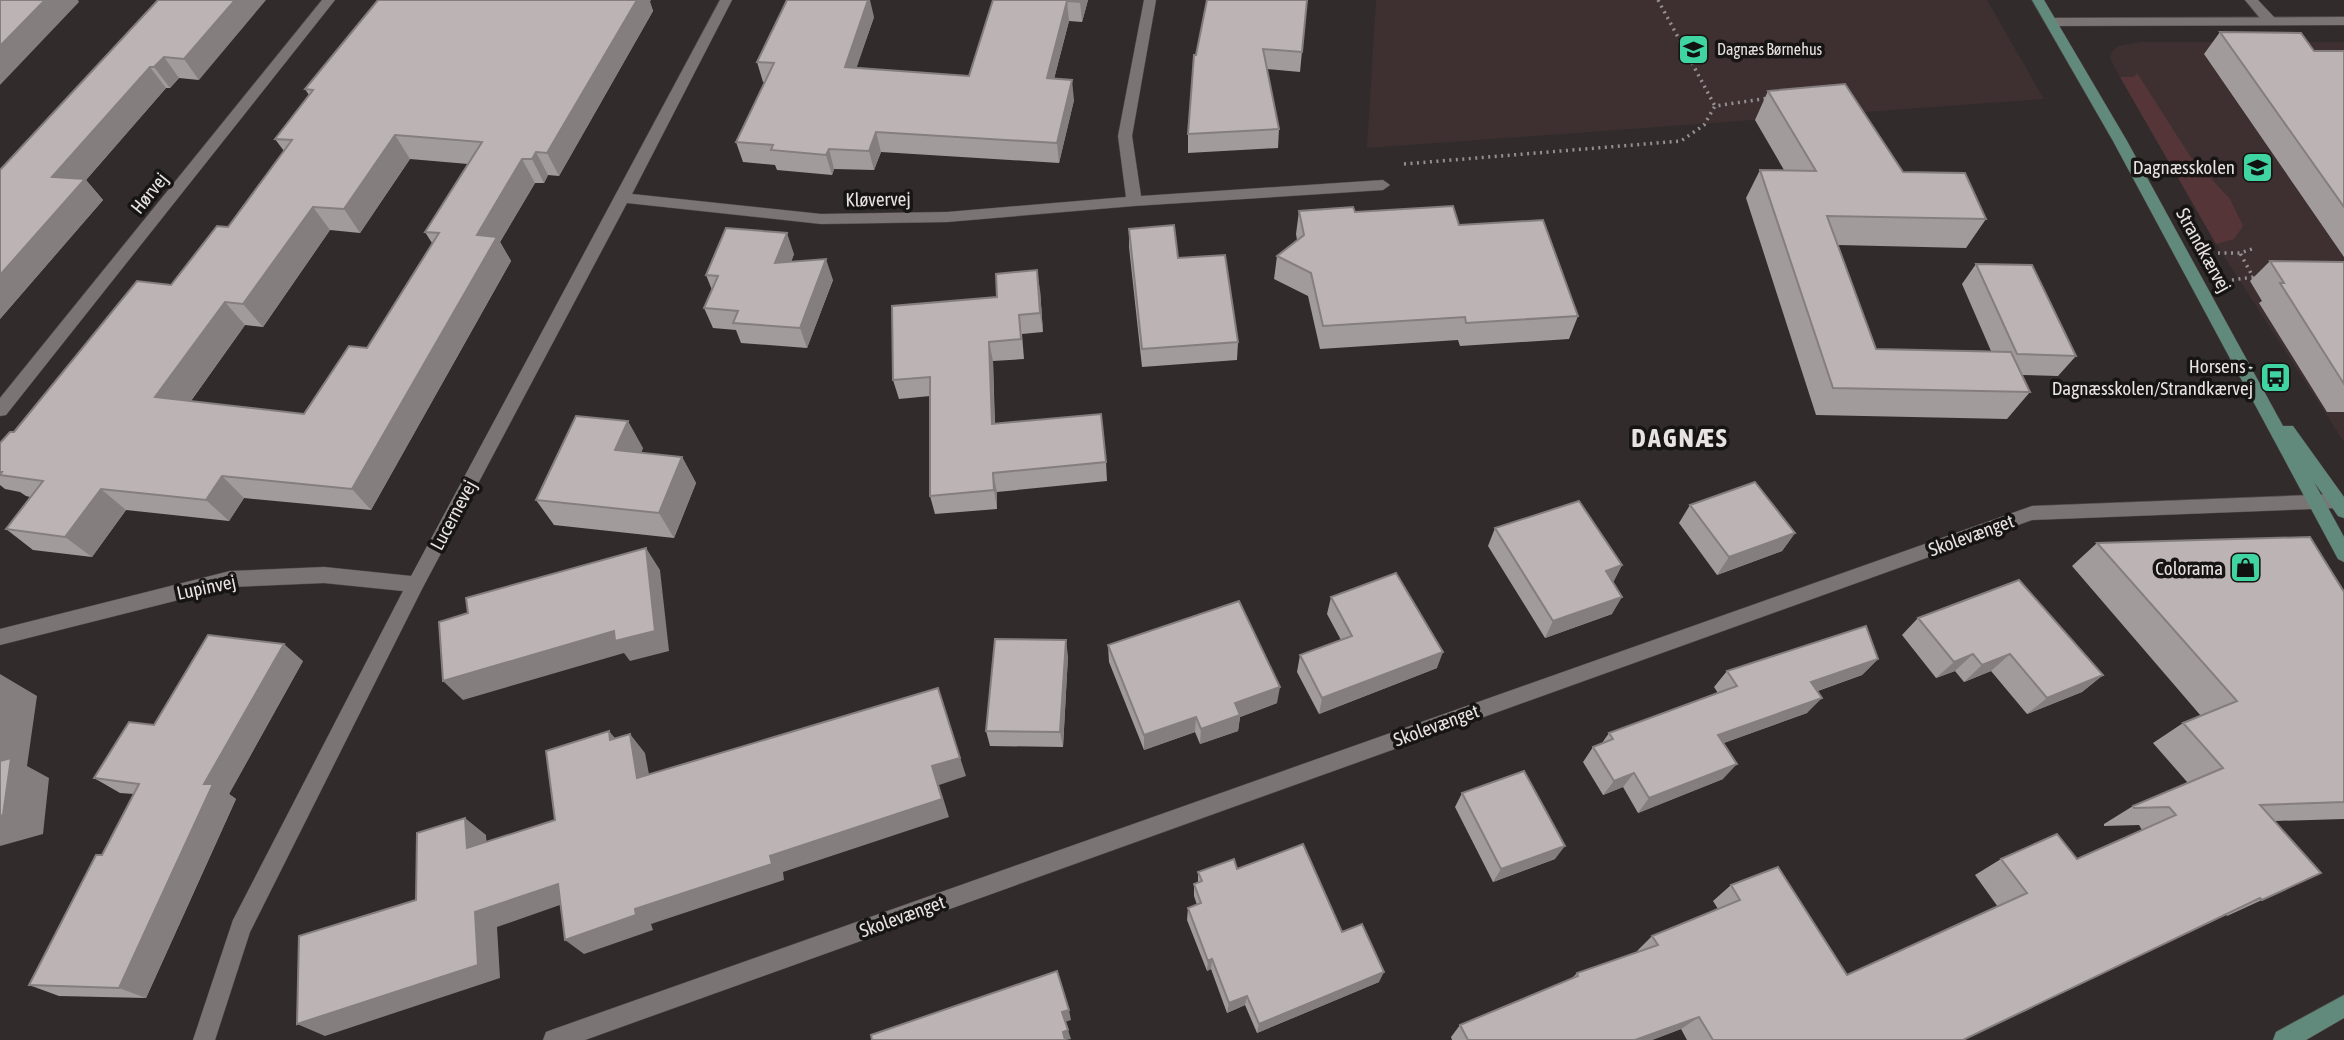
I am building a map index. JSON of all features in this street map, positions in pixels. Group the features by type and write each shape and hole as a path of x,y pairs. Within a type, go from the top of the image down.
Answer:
{"main road":[{"name":"Strandkærvej","path":"2038,0 2120,141 2344,554"},
{"name":"Strandkærvej","path":"2248,375 2340,506"},
{"path":"2284,1040 2344,1006"}],"street":[{"name":"Hørvej","path":"0,410 329,0"},
{"name":"Lucernevej","path":"204,1040 241,928 416,584 726,0"},
{"path":"1134,201 1125,136 1150,0"},
{"path":"2250,0 2269,20"},
{"path":"2051,22 2344,21"},
{"name":"Kløvervej","path":"623,198 821,219 947,217 1134,201 1384,185"},
{"name":"Skolevænget","path":"554,1040 2032,513 2314,501 2340,506"},
{"name":"Lupinvej","path":"0,636 230,579 324,575 416,584"}],"path":[{"path":"1658,0 1715,106"},
{"path":"1715,106 1767,99 1776,94"},
{"path":"1384,185 1392,165 1681,141 1704,125 1715,106"}],"shaded area":[{"name":"Dagnæs Børnehus","path":"1376,0 1987,0 2044,99 1367,148"},
{"name":"Dagnæsskolen","path":"2141,42 2344,42 2344,442 2216,244 2110,58 2118,46"},
{"path":"2137,73 2190,156 2230,199 2243,226 2234,239 2216,244 2120,77 2134,77"}],"building":[{"path":"0,0 45,0 0,46"},
{"path":"158,0 235,0 184,59 164,57 154,67 150,67 52,177 85,179 0,275 0,170"},
{"path":"378,0 637,0 547,153 536,152 532,159 522,159 477,235 497,237 352,489 222,476 206,500 101,489 65,537 6,529 43,481 0,475 0,443 10,432 14,432 137,281 171,285 217,226 228,227 292,140 275,139 313,90 305,89","holes":["395,135 482,142 425,232 439,233 367,348 349,346 304,414 155,397 225,302 243,304 313,207 344,209"]},
{"path":"787,0 868,0 845,67 969,76 993,0 1081,0 1067,1 1047,78 1072,80 1057,143 876,132 869,151 829,149 826,155 771,150 773,145 736,142 774,63 757,62"},
{"path":"1207,0 1307,0 1302,52 1263,49 1279,129 1188,134 1194,55"},
{"path":"2220,32 2301,33 2314,51 2344,51 2344,207"},
{"path":"1845,84 1903,172 1965,173 1986,219 1827,216 1876,349 2011,352 2030,392 1833,388 1760,170 1816,171 1768,91"},
{"path":"1453,206 1459,225 1543,220 1578,316 1466,323 1465,317 1323,326 1311,273 1277,256 1304,235 1299,211 1353,207 1355,212"},
{"path":"1174,225 1178,258 1225,255 1238,342 1142,349 1129,229"},
{"path":"726,228 787,233 775,263 826,259 800,328 733,323 738,311 704,308 718,276 706,275"},
{"path":"2270,261 2344,262 2344,384 2280,283 2284,283"},
{"path":"1976,264 2032,265 2076,356 2017,354"},
{"path":"1037,270 1040,313 1019,315 1021,339 989,342 992,424 1101,414 1106,462 993,473 994,490 930,496 930,377 893,380 892,306 997,297 996,274"},
{"path":"576,416 628,421 615,450 682,457 659,513 536,500"},
{"path":"1755,482 1795,533 1729,557 1690,505"},
{"path":"1579,501 1622,565 1606,571 1622,597 1553,621 1495,528"},
{"path":"2310,537 2344,592 2344,802 2260,805 2321,873 2262,900 2260,898 1963,1040 1713,1040 1699,1017 1635,1040 1468,1040 1460,1025 1578,976 1577,973 1658,945 1652,936 1740,900 1731,885 1778,867 1847,975 2027,893 2001,859 2057,834 2077,859 2176,815 2169,807 2133,806 2223,768 2183,723 2237,701 2097,543"},
{"path":"646,548 655,631 615,641 614,631 443,681 439,622 468,613 466,598"},
{"path":"1396,573 1443,652 1322,698 1300,655 1352,636 1331,597"},
{"path":"2019,580 2103,675 2047,698 2010,654 1982,665 1973,654 1954,662 1918,618"},
{"path":"1239,601 1280,687 1235,703 1240,715 1201,729 1196,717 1144,735 1108,645"},
{"path":"1866,626 1878,659 1811,682 1822,698 1718,735 1737,764 1649,798 1634,773 1614,781 1593,747 1613,739 1609,733 1737,686 1727,671"},
{"path":"208,635 284,644 204,784 213,784 119,988 29,985 96,855 102,855 139,784 94,778 129,722 154,725"},
{"path":"995,639 1066,640 1060,732 986,731"},
{"path":"938,688 960,758 932,766 942,799 770,856 772,864 635,909 636,915 565,940 558,884 475,912 478,965 297,1024 299,936 416,900 417,833 465,818 467,848 555,820 546,751 609,731 610,740 630,734 637,778"},
{"path":"11,758 3,815 0,816 0,761"},
{"path":"1524,771 1565,846 1501,869 1462,793"},
{"path":"1303,844 1342,932 1362,924 1384,972 1259,1024 1247,996 1229,1003 1212,959 1208,961 1188,908 1201,903 1194,884 1202,881 1198,872 1234,859 1237,869"},
{"path":"1057,971 1069,1010 1062,1012 1068,1030 1063,1032 1065,1040 872,1040 871,1035"}],"place":[{"name":"Dagnæs Børnehus","path":"1694,49"},
{"name":"Dagnæsskolen","path":"2258,167"},
{"name":"Horsens - Dagnæsskolen/Strandkærvej","path":"2276,377"},
{"name":"Colorama","path":"2246,568"}],"district":[{"name":"DAGNÆS","path":"1680,438"}]}
